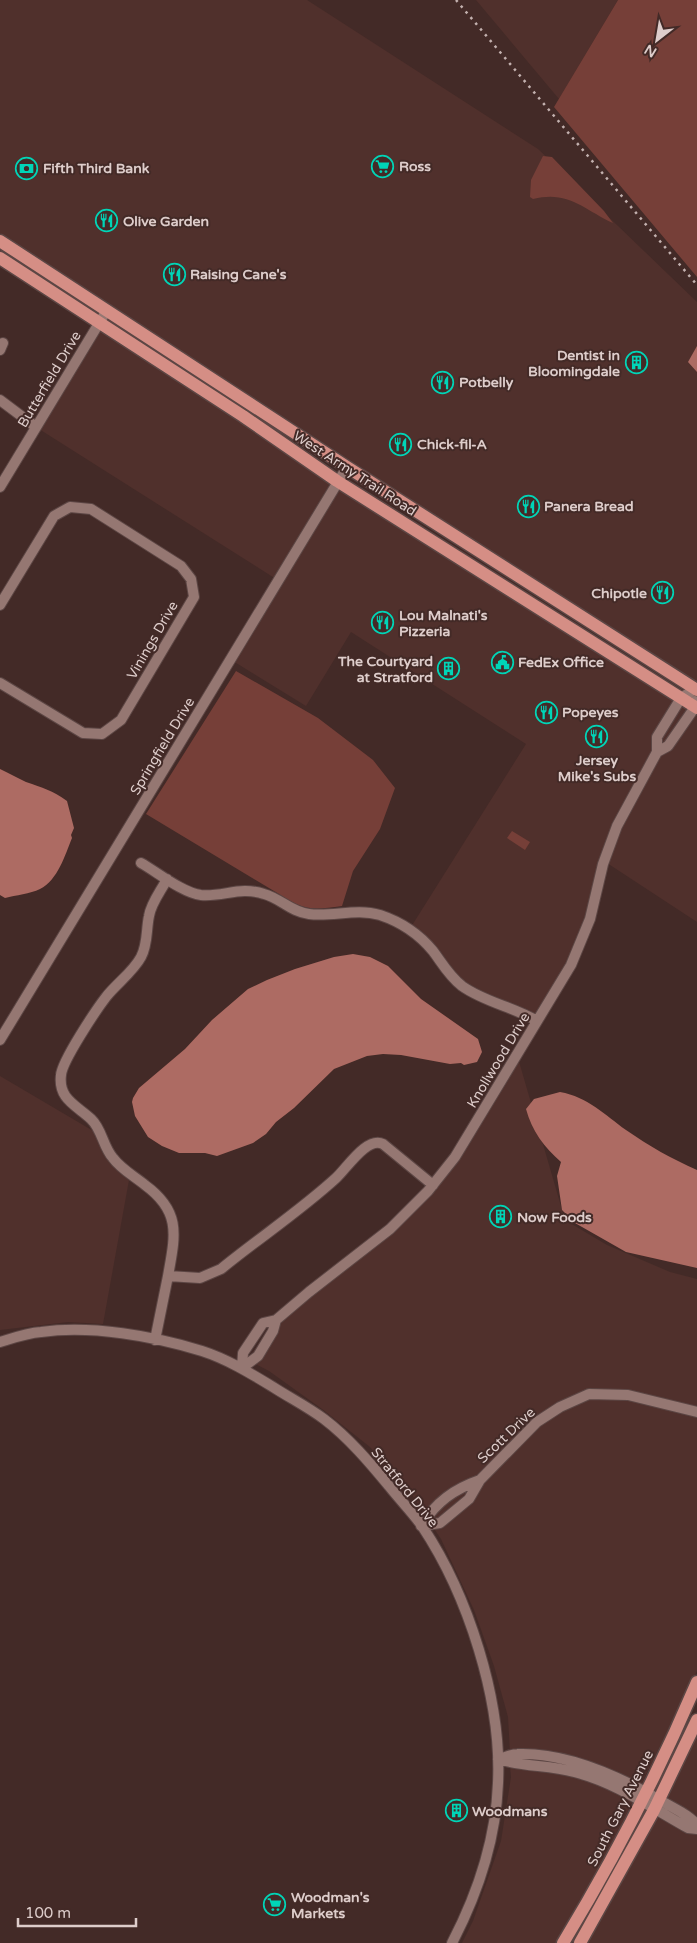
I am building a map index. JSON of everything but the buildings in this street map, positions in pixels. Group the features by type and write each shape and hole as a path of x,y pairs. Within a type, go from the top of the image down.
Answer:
{"main road":[{"name":"West Army Trail Road","path":"0,241 347,467 696,690"},
{"name":"West Army Trail Road","path":"0,258 243,416 337,481 696,707"},
{"name":"South Gary Avenue","path":"563,1943 614,1855 644,1797 697,1682"},
{"path":"580,1943 657,1805 697,1720"}],"street":[{"name":"Butterfield Drive","path":"0,487 106,310"},
{"path":"0,400 36,426"},
{"name":"Springfield Drive","path":"0,1040 347,467"},
{"name":"Vinings Drive","path":"0,605 54,516 70,507 91,509 181,566 191,579 194,597 121,720 102,734 83,733 0,683"},
{"path":"696,690 696,707"},
{"name":"Knollwood Drive","path":"242,1368 243,1353 263,1323 276,1320 309,1292 390,1230 433,1185 459,1150 576,955 590,919 603,864 617,826 657,752 657,737 681,698 696,690"},
{"name":"Knollwood Drive","path":"657,752 668,746 696,707"},
{"path":"141,863 185,890 198,894 210,895 238,890 267,894 292,909 306,914 322,915 356,912 378,915 389,919 419,936 445,968 463,986 537,1021"},
{"path":"155,1340 174,1243 174,1228 170,1213 156,1193 119,1166 112,1158 96,1125 64,1096 61,1087 61,1074 71,1053 106,997 141,957 146,945 149,915 153,903 168,879"},
{"path":"168,1276 200,1278 221,1269 336,1178 364,1148 374,1143 384,1144 433,1185"},
{"name":"Knollwood Drive","path":"242,1368 258,1356 273,1331 276,1320"},
{"name":"Stratford Drive","path":"0,1342 42,1331 88,1331 126,1334 204,1351 242,1368 323,1418 340,1432 374,1468 421,1526 454,1584 479,1649 492,1707 498,1759 496,1804 486,1862 452,1943"},
{"name":"Scott Drive","path":"421,1526 440,1523 469,1498 480,1480 537,1422 560,1407 589,1394 628,1395 697,1412"},
{"name":"Scott Drive","path":"421,1526 431,1510 460,1488 480,1480"},
{"path":"498,1759 515,1764 542,1766 575,1772 600,1780 644,1797 688,1828 697,1829"},
{"path":"657,1805 692,1818 697,1825"}],"shaded area":[{"path":"0,0 307,0 538,149 697,302 697,685 0,233"},
{"path":"476,0 618,0 559,99"},
{"path":"618,0 697,0 697,277 554,107"},
{"path":"543,156 552,157 604,211 613,223 566,199 545,197 533,199 530,197 531,180"},
{"path":"100,327 334,481 276,579 39,429"},
{"path":"697,346 697,372 688,362"},
{"path":"340,486 697,712 697,922 607,863 629,811 623,806 581,935 535,1016 484,994 464,983 411,927 526,744 351,632 306,706 233,661"},
{"path":"236,671 318,718 373,760 395,788 380,829 353,871 342,906 309,908 295,904 146,814"},
{"path":"0,769 52,792 67,801 74,828 64,859 52,880 36,891 5,898 0,895"},
{"path":"512,831 530,842 525,850 507,838"},
{"path":"353,954 370,957 388,966 421,999 478,1039 482,1052 477,1062 464,1065 461,1063 450,1064 401,1055 383,1054 367,1056 334,1069 294,1108 276,1122 266,1134 253,1143 217,1156 205,1153 179,1153 162,1146 148,1137 135,1116 133,1098 139,1088 185,1049 212,1020 248,989 267,980 334,957"},
{"path":"518,1058 565,1220 607,1245 670,1272 697,1279 697,1671 640,1787 598,1767 510,1753 508,1717 494,1666 474,1610 441,1539 412,1495 370,1447 322,1409 269,1371 248,1360 266,1332 437,1185"},
{"path":"0,1076 95,1132 110,1163 129,1180 103,1324 68,1322 0,1330"},
{"path":"560,1092 588,1102 643,1141 697,1170 697,1268 626,1252 575,1223 562,1210 557,1176 561,1162 539,1138 526,1109 534,1099"},
{"path":"697,1730 697,1824 665,1798"},
{"path":"510,1766 541,1768 601,1783 636,1803 558,1943 462,1943 473,1921 501,1841 511,1777"},
{"path":"655,1816 697,1832 697,1943 584,1943"}],"railway":[{"path":"456,0 697,285"}],"place":[{"name":"Ross","path":"383,166"},
{"name":"Fifth Third Bank","path":"27,168"},
{"name":"Olive Garden","path":"107,221"},
{"name":"Raising Cane's","path":"174,274"},
{"name":"Dentist in Bloomingdale","path":"636,363"},
{"name":"Potbelly","path":"443,382"},
{"name":"Chick-fil-A","path":"401,444"},
{"name":"Panera Bread","path":"528,506"},
{"name":"Chipotle","path":"663,593"},
{"name":"Lou Malnati's Pizzeria","path":"383,623"},
{"name":"FedEx Office","path":"502,662"},
{"name":"The Courtyard at Stratford","path":"449,669"},
{"name":"Popeyes","path":"546,712"},
{"name":"Jersey Mike's Subs","path":"597,737"},
{"name":"Now Foods","path":"501,1217"},
{"name":"Woodmans","path":"456,1811"},
{"name":"Woodman's Markets","path":"275,1905"}]}
